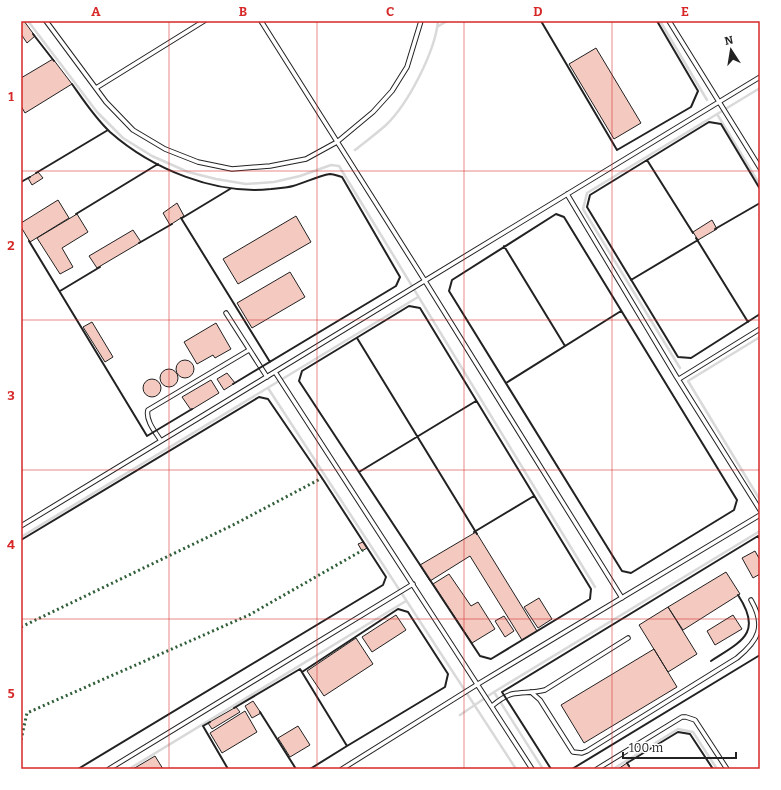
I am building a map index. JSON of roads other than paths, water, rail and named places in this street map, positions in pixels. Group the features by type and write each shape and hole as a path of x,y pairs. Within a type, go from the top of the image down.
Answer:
{"lane":[{"path":"46,21 106,102 133,130 164,149 198,162 232,169 270,166 306,159 337,142 373,112 392,91 407,67 420,23 425,21"},
{"path":"96,88 204,21"},
{"path":"261,21 622,598"},
{"path":"670,21 760,168"},
{"path":"21,526 760,77"},
{"path":"567,194 760,510"},
{"path":"226,313 267,377"},
{"path":"679,379 760,329"},
{"path":"161,441 148,419 148,410 249,350"},
{"path":"275,372 532,769"},
{"path":"342,769 478,684 760,515"},
{"path":"109,769 413,584"},
{"path":"531,692 540,700 574,752 582,753 587,751 737,658 746,650 756,636 760,620 757,610 751,600"},
{"path":"492,706 512,694 545,690 628,638"},
{"path":"597,769 682,717 695,720 727,769"}],"waterway":[{"path":"28,21 97,112 123,138 152,156 188,172 246,184 274,182 300,176 331,165 339,166 595,587"},
{"path":"355,150 386,125 403,104 426,62 436,34 438,21"},
{"path":"437,27 447,21"},
{"path":"660,21 707,100"},
{"path":"680,368 583,209 587,193 760,88"},
{"path":"717,114 760,185"},
{"path":"21,537 418,297"},
{"path":"760,337 688,381 760,500"},
{"path":"268,388 516,769"},
{"path":"460,715 494,692 760,531"},
{"path":"129,769 406,601"},
{"path":"494,692 543,769"},
{"path":"613,769 678,729 693,732 717,769"}]}
